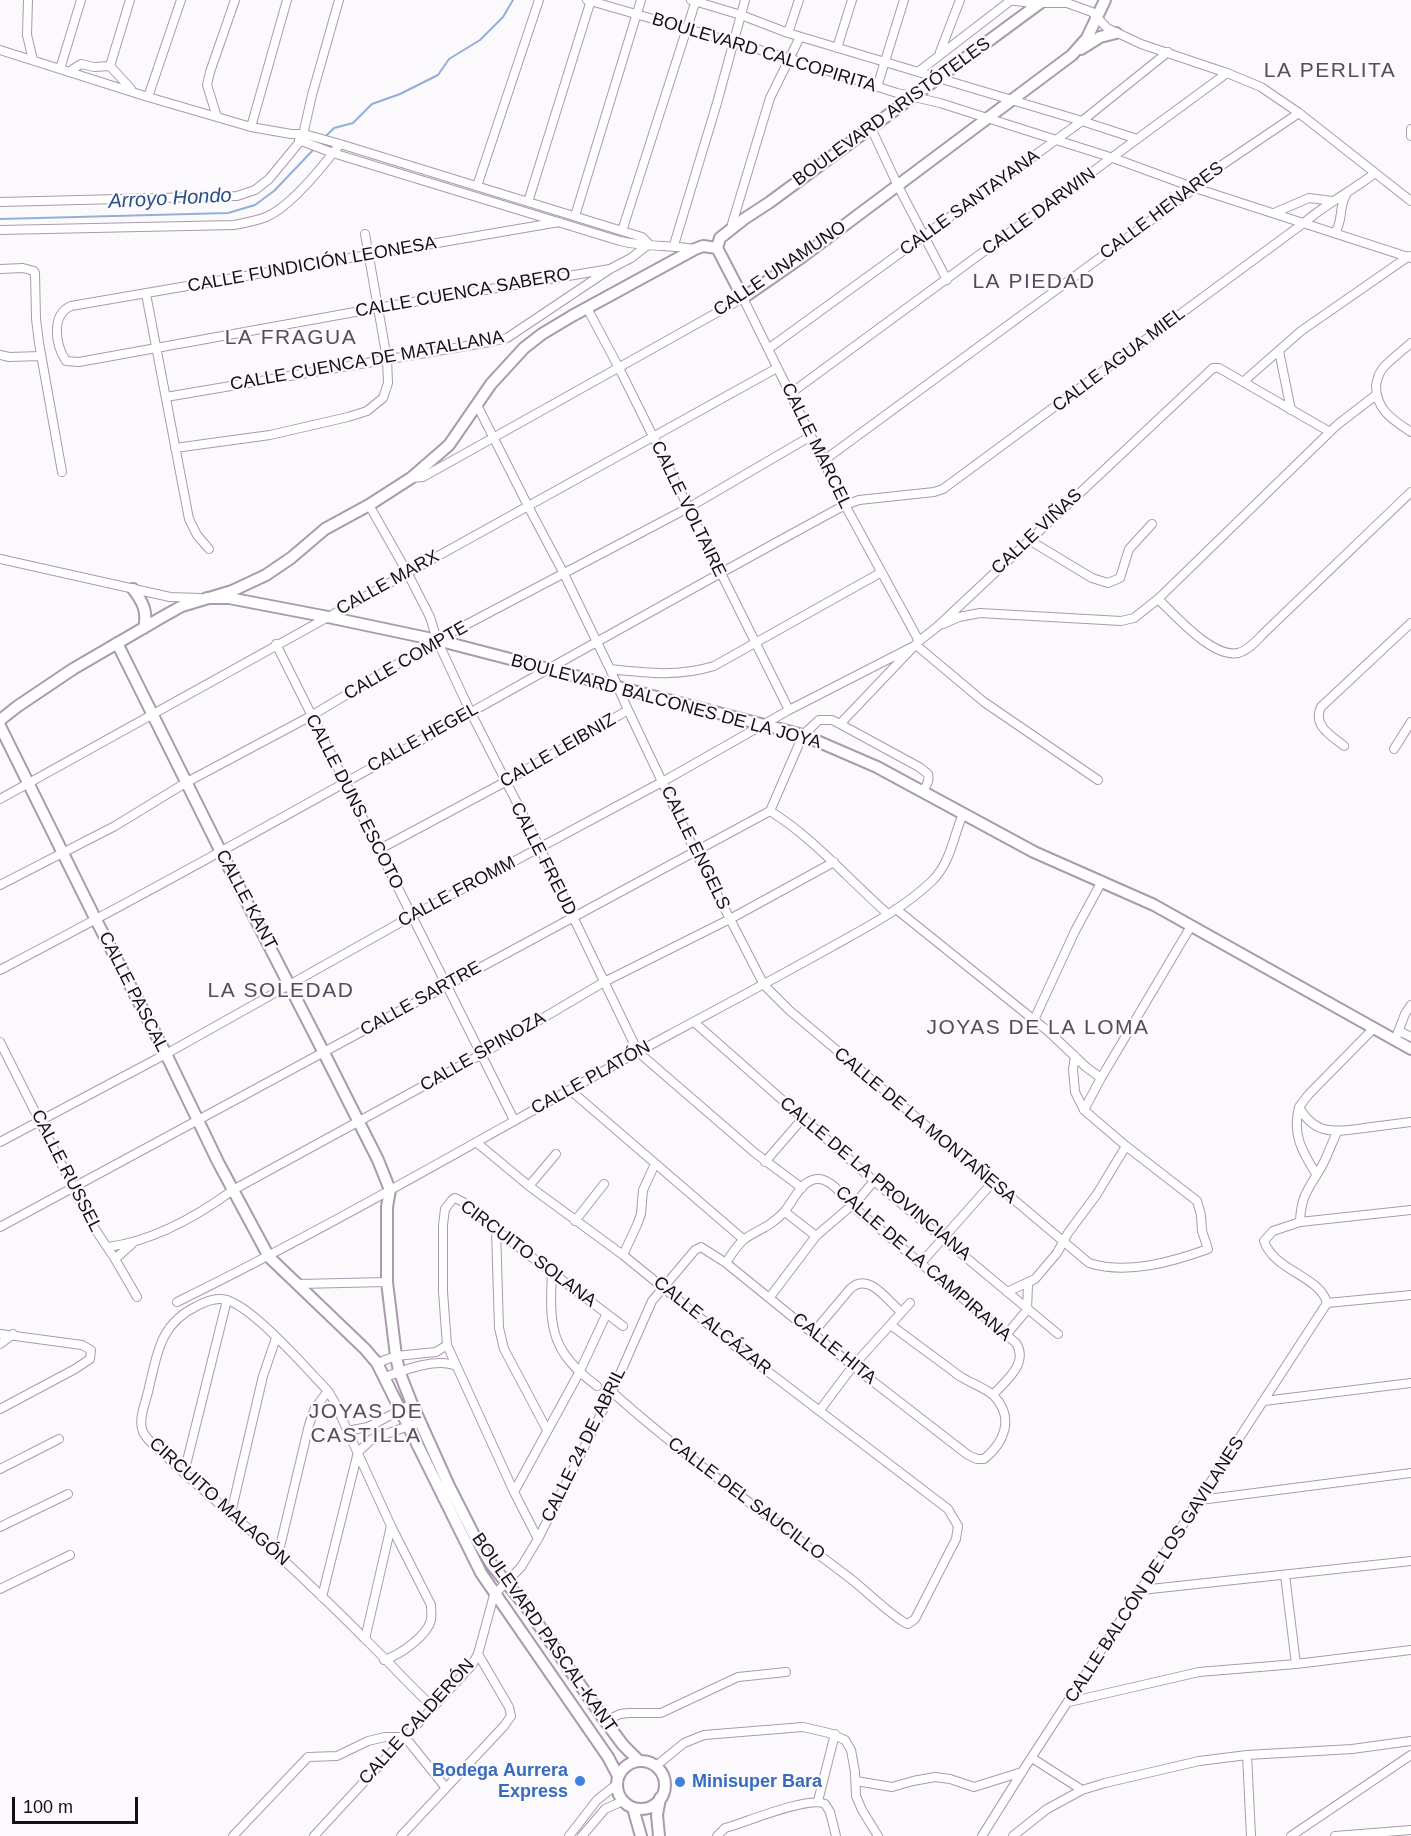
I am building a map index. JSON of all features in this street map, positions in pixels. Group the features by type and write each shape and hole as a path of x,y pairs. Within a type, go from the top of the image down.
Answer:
{"street":[{"path":"28,0 27,35 33,60"},
{"path":"60,69 81,0"},
{"path":"110,66 130,0"},
{"path":"148,97 181,0"},
{"path":"217,117 207,85 236,0"},
{"path":"250,126 287,0"},
{"path":"0,202 246,194 255,190 269,179 302,138 339,0"},
{"path":"477,186 539,0"},
{"path":"528,202 589,0"},
{"name":"BOULEVARD CALCOPIRITA","path":"589,0 989,119 1410,257"},
{"path":"575,216 641,0"},
{"path":"622,231 694,0"},
{"name":"BOULEVARD CALCOPIRITA","path":"694,0 800,37 1137,139"},
{"path":"674,245 745,0"},
{"path":"788,33 799,0"},
{"path":"837,48 852,0"},
{"path":"877,87 904,0"},
{"path":"939,54 960,0"},
{"path":"918,72 1009,0 1067,3 1092,12 1107,28 1116,33 1227,72 1261,87 1299,113 1411,201"},
{"name":"CALLE UNAMUNO","path":"411,478 423,477 743,298 1012,102 1078,50 1087,38 1105,0"},
{"name":"BOULEVARD ARISTÓTELES","path":"695,249 703,246 717,248 718,240 744,219 1043,1"},
{"path":"1078,50 1100,37 1116,33"},
{"path":"732,224 762,121 788,58 800,37"},
{"path":"0,50 217,117 291,134 320,149 635,245 674,245 695,249"},
{"name":"CALLE SANTAYANA","path":"768,349 1082,121 1168,52"},
{"path":"70,71 79,64 110,66 131,90"},
{"name":"CALLE DARWIN","path":"791,393 1227,72"},
{"name":"CALLE HENARES","path":"823,461 1195,188 1213,171 1299,113"},
{"path":"871,128 947,280"},
{"path":"1411,129 1411,135"},
{"path":"302,138 316,137 327,140 642,237 649,244"},
{"path":"0,230 234,225 268,216 279,210 340,144"},
{"name":"CALLE AGUA MIEL","path":"845,505 859,500 934,492 943,489 1332,201 1375,173"},
{"path":"1335,232 1342,222 1342,202 1347,193"},
{"path":"1274,213 1309,198 1332,201"},
{"name":"BOULEVARD ARISTÓTELES","path":"0,720 39,691 182,606 232,591 266,575 291,558 325,529 369,505 411,478 449,445 491,384 524,348 542,334 695,249 732,224 744,219"},
{"name":"CALLE FUNDICIÓN LEONESA","path":"69,363 63,358 57,333 59,315 71,306 559,222"},
{"path":"175,448 270,435 348,417 367,411 382,398 388,383 387,359 365,234"},
{"name":"CALLE CUENCA DE MATALLANA","path":"166,397 507,338 649,244"},
{"name":"CALLE MARCEL","path":"717,248 845,505 918,643"},
{"path":"1243,382 1320,317 1410,257"},
{"path":"0,269 23,268 36,273 36,320 62,472"},
{"name":"CALLE CUENCA SABERO","path":"69,363 610,269"},
{"path":"146,294 189,519 197,535 209,549"},
{"name":"CALLE VOLTAIRE","path":"587,308 789,710"},
{"path":"1411,342 1383,368 1377,381 1376,395 1389,417 1411,432"},
{"path":"1279,351 1291,410"},
{"path":"0,355 41,356"},
{"name":"CALLE MARX","path":"0,799 777,368"},
{"name":"CALLE VIÑAS","path":"840,724 918,643 1212,369 1219,368 1330,432"},
{"path":"937,627 969,614 1121,621 1134,618 1158,599 1330,432 1376,395"},
{"path":"477,405 596,641"},
{"name":"CALLE COMPTE","path":"0,885 115,826 187,782 311,716 437,640 688,508 811,435"},
{"path":"1158,599 1209,645 1234,653 1244,651 1411,492"},
{"name":"CALLE FREUD","path":"369,505 408,572 470,711 540,848 638,1052"},
{"name":"CALLE HEGEL","path":"0,970 221,852 470,711 845,505"},
{"path":"1029,540 1092,578 1108,583 1118,580 1121,576 1129,549 1152,524"},
{"name":"BOULEVARD BALCONES DE LA JOYA","path":"0,559 170,597 226,598 437,640 803,735 878,766 1034,852 1154,905 1374,1028 1397,1036 1411,1037"},
{"path":"610,669 670,674 693,672 714,666 880,573"},
{"path":"133,590 145,609 147,617 144,628"},
{"path":"1344,746 1320,725 1319,712 1324,703 1411,623"},
{"name":"CALLE LEIBNIZ","path":"378,850 505,782 628,710 596,641"},
{"path":"918,643 984,702 1098,780"},
{"name":"CALLE FROMM","path":"0,1142 662,782 789,710 918,643"},
{"name":"CALLE KANT","path":"117,644 290,984 390,1190"},
{"name":"CALLE DUNS ESCOTO","path":"276,644 514,1120"},
{"name":"CALLE ENGELS","path":"628,710 695,851 764,985"},
{"path":"888,914 791,824 770,811 803,735 819,720 832,720 924,770 929,777 923,791"},
{"path":"1394,748 1411,722"},
{"name":"CALLE PASCAL","path":"0,726 197,1120 269,1257"},
{"name":"CALLE SARTRE","path":"0,1227 770,811"},
{"name":"CALLE PLATÓN","path":"177,1302 269,1257 514,1120 764,985 888,914 933,880 944,866 963,814"},
{"name":"CALLE SPINOZA","path":"108,1247 133,1243 197,1215 233,1190 359,1123 604,982 729,919 834,862"},
{"path":"1034,1020 1075,930 1102,881"},
{"path":"896,909 1060,1041 1101,1078"},
{"path":"1084,1110 1191,926"},
{"name":"CALLE DE LA MONTAÑESA","path":"764,985 789,1010 1089,1263 1126,1269 1174,1260 1208,1249 1202,1231 1197,1201 1126,1146"},
{"path":"1397,1036 1411,1005"},
{"name":"CALLE DE LA PROVINCIANA","path":"694,1022 874,1181 1058,1334"},
{"path":"1316,1174 1296,1131 1295,1121 1299,1107 1374,1028"},
{"name":"BOULEVARD BALCONES DE LA JOYA","path":"1397,1036 1411,1049"},
{"name":"CALLE RUSSEL","path":"0,1042 3,1053 40,1120 91,1223 116,1259 137,1297"},
{"path":"638,1052 765,1162 802,1188 784,1212 768,1227 743,1239 726,1263"},
{"path":"1007,1292 1035,1279 1057,1253 1126,1146 1084,1110 1075,1092 1073,1069 1075,1056"},
{"path":"570,1090 743,1239"},
{"path":"1299,1107 1303,1115 1315,1126 1337,1132 1411,1122"},
{"path":"765,1162 803,1118"},
{"path":"1300,1222 1303,1197 1337,1132"},
{"name":"CALLE ALCÁZAR","path":"476,1142 529,1186 623,1255 741,1351 948,1509"},
{"path":"529,1186 556,1154"},
{"path":"623,1255 638,1225 644,1190 655,1164"},
{"name":"CALLE DE LA CAMPIRANA","path":"802,1188 811,1180 826,1180 851,1205 1018,1347 1020,1363 993,1395"},
{"path":"770,1297 816,1236 858,1200 874,1181"},
{"path":"921,1263 992,1183"},
{"path":"575,1221 604,1184"},
{"name":"BOULEVARD PASCAL-KANT","path":"390,1190 387,1207 387,1282 399,1371 412,1404 477,1541 605,1721 623,1745 639,1761"},
{"name":"CIRCUITO SOLANA","path":"538,1539 447,1345 443,1292 445,1209 452,1200 459,1199 496,1230 623,1326"},
{"path":"1411,1210 1300,1222 1273,1231 1264,1241 1267,1251 1290,1270 1317,1287 1326,1298 1327,1303 1411,1295"},
{"path":"784,1212 816,1236"},
{"path":"496,1230 500,1328 504,1349 547,1430"},
{"name":"CALLE SPINOZA","path":"116,1259 133,1243"},
{"name":"CALLE HITA","path":"664,1288 690,1254 701,1247 726,1263 853,1366 968,1455 977,1459 984,1460 1004,1434 1005,1414 993,1395"},
{"name":"BOULEVARD PASCAL-KANT","path":"269,1257 377,1363 472,1556 494,1594 608,1757 617,1780"},
{"path":"552,1273 551,1324 564,1354 579,1373 597,1386"},
{"path":"298,1284 387,1282"},
{"path":"813,1333 855,1283 870,1284 901,1312"},
{"path":"1006,1335 1027,1310 1028,1284"},
{"name":"CALLE 24 DE ABRIL","path":"494,1594 521,1567 538,1539 612,1392 652,1301 664,1288"},
{"name":"CIRCUITO MALAGÓN","path":"226,1300 217,1299 202,1303 177,1318 169,1326 163,1337 143,1409 141,1424 143,1432 184,1473 322,1597 432,1707"},
{"path":"184,1473 226,1300 240,1306 276,1338 328,1391 340,1412 391,1526 428,1597 432,1617 421,1635 396,1656 384,1660"},
{"path":"820,1410 853,1366 909,1303"},
{"name":"CALLE BALCÓN DE LOS GAVILANES","path":"982,1836 1327,1303"},
{"name":"CIRCUITO SOLANA","path":"514,1492 579,1373 606,1315"},
{"path":"891,1325 963,1378 993,1395"},
{"path":"0,1334 82,1345 91,1350 90,1359 75,1369 0,1409"},
{"path":"0,1344 13,1334"},
{"path":"231,1513 263,1376 276,1338"},
{"path":"377,1363 396,1356 436,1353 447,1345"},
{"path":"385,1377 399,1371 441,1362 456,1366"},
{"path":"1264,1401 1411,1383"},
{"path":"278,1556 309,1425 315,1408 328,1391"},
{"name":"CALLE DEL SAUCILLO","path":"612,1392 666,1440 904,1623 908,1624 915,1619 956,1539 958,1526 955,1517 948,1509"},
{"path":"347,1431 368,1428 399,1409 412,1404"},
{"path":"322,1597 358,1452 372,1439 420,1422"},
{"path":"0,1469 59,1439"},
{"path":"1200,1500 1411,1473"},
{"path":"0,1527 68,1494"},
{"path":"366,1639 391,1526"},
{"path":"1,1585 70,1555"},
{"path":"1141,1590 1411,1561"},
{"path":"1286,1575 1296,1664"},
{"name":"CALLE CALDERÓN","path":"314,1836 463,1676 478,1654 494,1594"},
{"path":"1069,1702 1199,1672 1296,1664 1411,1650"},
{"path":"401,1836 509,1720 511,1712 478,1654"},
{"path":"605,1721 620,1714 661,1713 747,1674 786,1672"},
{"path":"656,1766 684,1743 704,1736 803,1727 835,1734 845,1740 850,1750 854,1762 856,1796 878,1836"},
{"path":"818,1801 835,1734"},
{"path":"233,1836 308,1757 337,1756 375,1739 405,1737 446,1788"},
{"path":"1013,1836 1047,1809 1082,1790 1105,1783 1199,1761 1247,1755 1352,1749 1411,1741"},
{"path":"1247,1755 1251,1836"},
{"path":"1291,1836 1411,1755"},
{"path":"1032,1758 1082,1790"},
{"path":"569,1836 597,1800 617,1780 623,1768 639,1761 656,1766 662,1773 664,1790 657,1815 659,1836"},
{"path":"856,1781 892,1787 936,1777 974,1787 1022,1772"},
{"path":"617,1780 618,1794 623,1802 633,1808 643,1809 653,1805 660,1798"},
{"path":"717,1836 725,1828 793,1806 818,1801 825,1804 830,1812 836,1836"},
{"path":"582,1836 605,1809 623,1802"},
{"path":"633,1808 641,1836"},
{"path":"1335,1836 1411,1830"}],"waterway":[{"name":"Arroyo Hondo","path":"325,137 334,128 353,123 372,104 400,94 438,75 449,59 480,40 503,17 513,0"},
{"name":"Arroyo Hondo","path":"0,219 228,213 255,205 274,191 315,148"}],"place":[{"name":"Bodega Aurrera Express","path":"580,1781"},
{"name":"Minisuper Bara","path":"680,1782"}],"district":[{"name":"LA PERLITA","path":"1330,71"},
{"name":"LA PIEDAD","path":"1034,282"},
{"name":"LA FRAGUA","path":"291,338"},
{"name":"LA SOLEDAD","path":"281,991"},
{"name":"JOYAS DE LA LOMA","path":"1038,1028"},
{"name":"JOYAS DE CASTILLA","path":"366,1424"}]}
